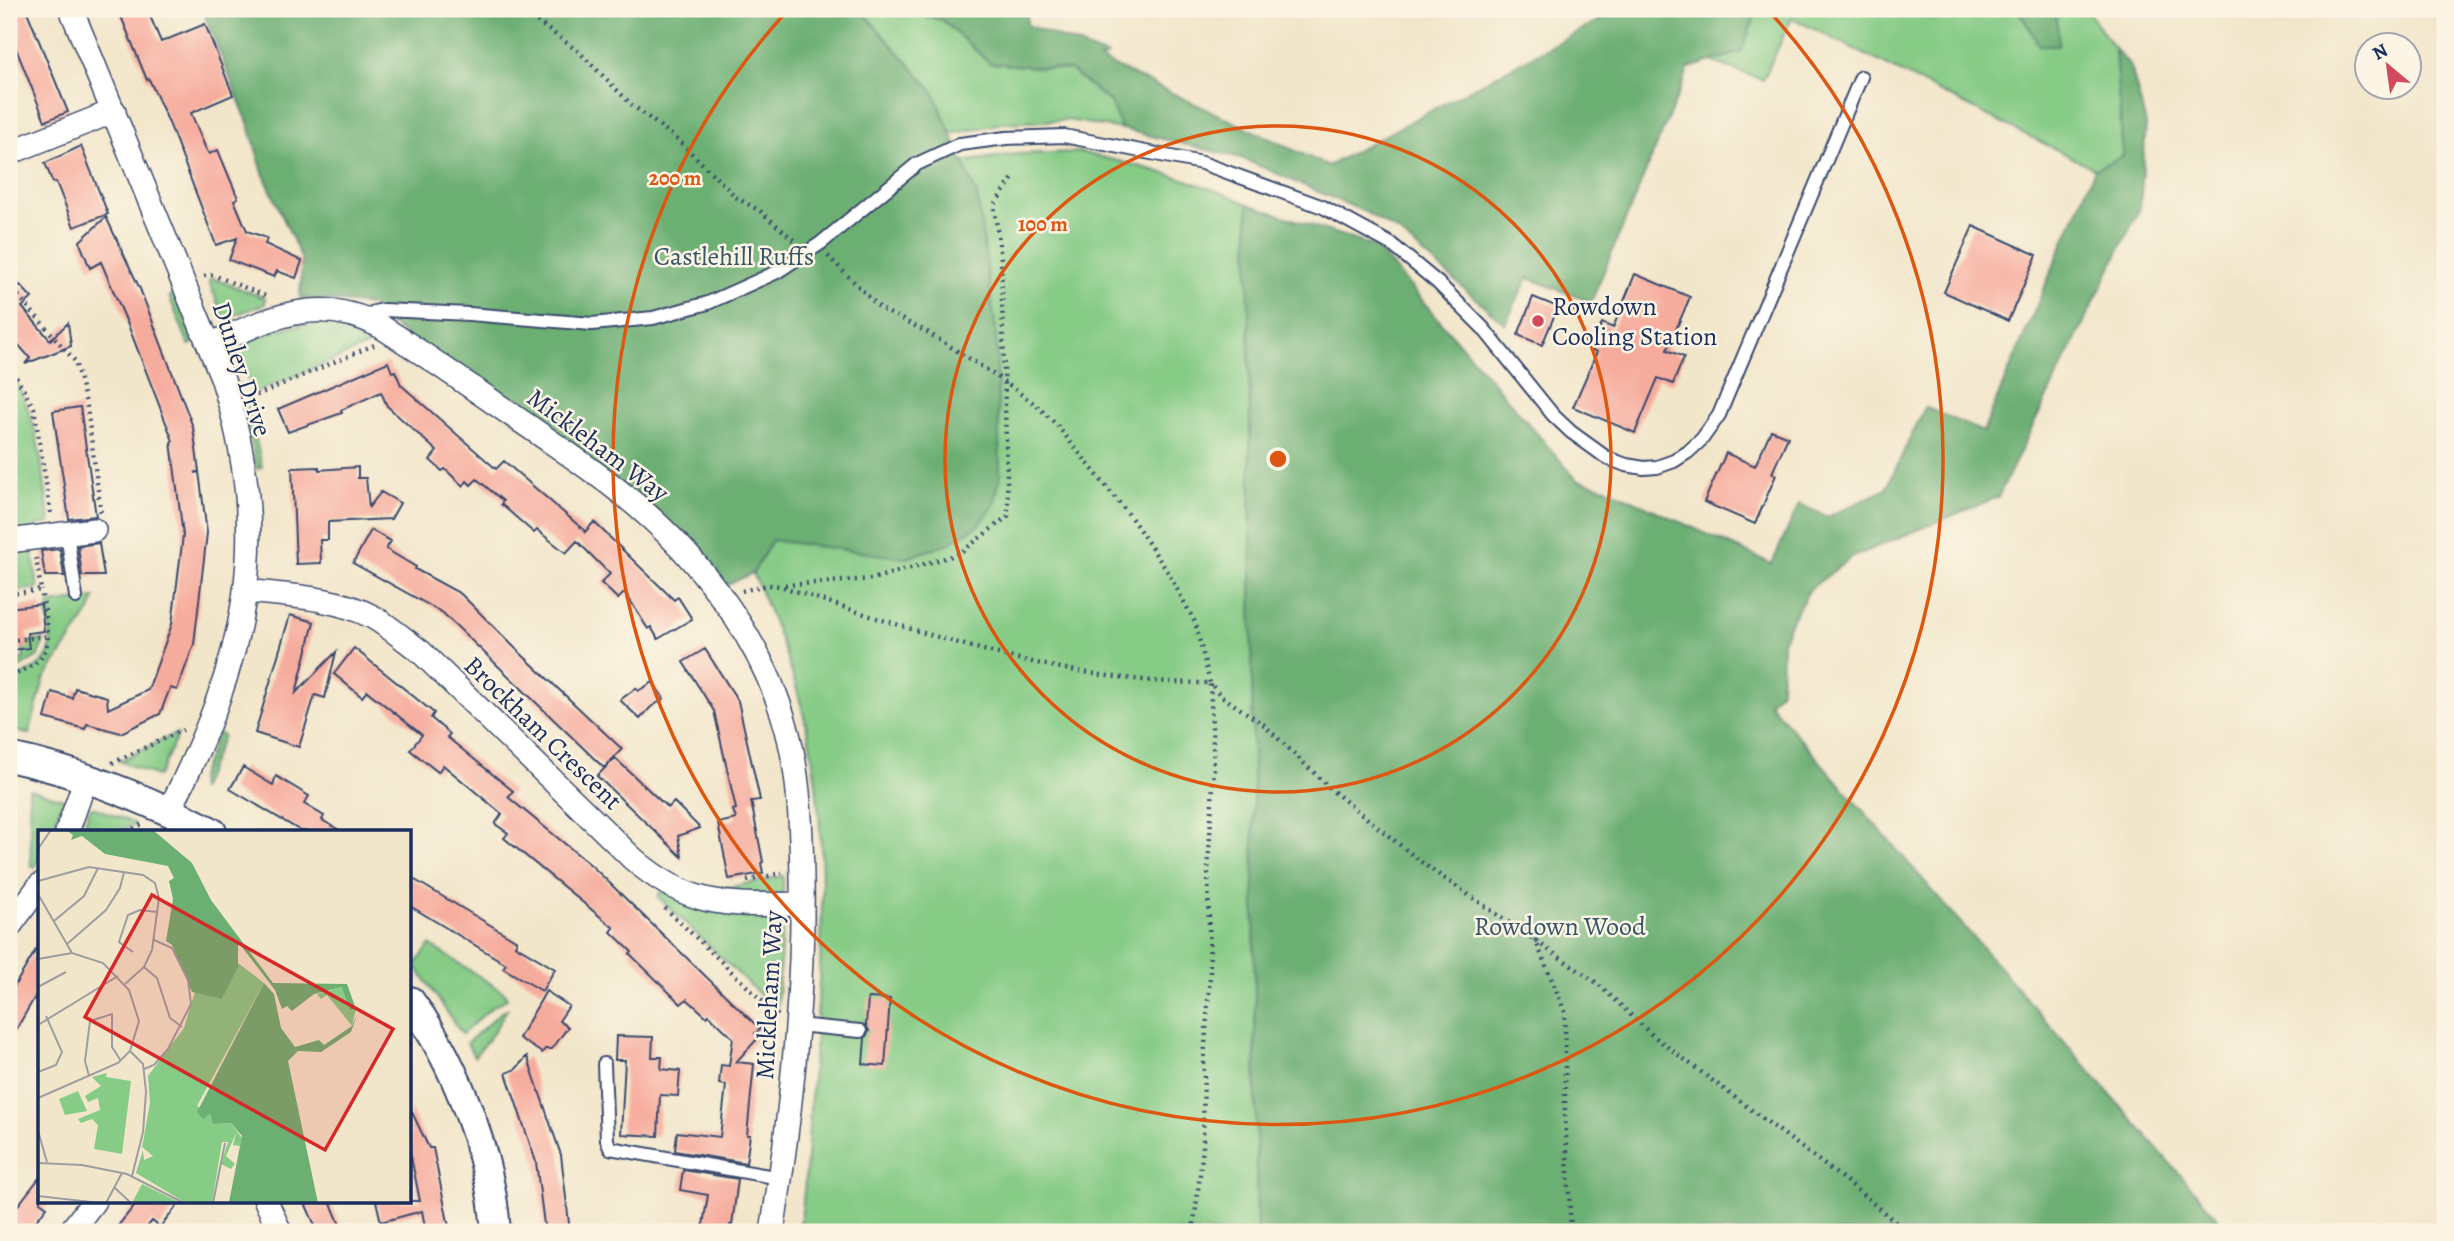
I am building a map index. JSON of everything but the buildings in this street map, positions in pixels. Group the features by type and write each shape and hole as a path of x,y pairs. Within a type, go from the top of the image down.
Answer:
{"street":[{"name":"Dunley Drive","path":"71,9 209,345 231,406 239,441 248,509 246,591 234,650 223,689 169,811"},
{"path":"9,153 114,111"},
{"name":"Mickleham Way","path":"209,345 287,313 321,310 365,318 607,480 667,534 721,597 764,668 787,730 799,797 802,904 797,1025 772,1232"},
{"path":"9,541 94,530"},
{"name":"Brockham Crescent","path":"246,591 333,603 364,613 393,630 421,652 632,858 660,880 684,893 712,902 744,905 802,904"},
{"path":"9,757 127,792 210,830"},
{"path":"67,830 86,778"},
{"path":"9,927 38,888"},
{"path":"411,1003 438,1045 464,1104 489,1183 496,1232"},
{"path":"70,1232 93,1202"},
{"path":"266,1202 280,1232"}],"lane":[{"path":"365,318 384,310 592,324 653,318 708,303 777,272 813,248 917,164 960,144 1006,138 1064,136 1202,163 1323,207 1391,244 1438,283 1483,328 1553,415 1571,432 1588,446 1616,462 1635,467 1657,467 1688,452 1702,439 1719,415 1861,77"},
{"path":"52,536 76,597"},
{"path":"797,1025 860,1031"},
{"path":"604,1064 607,1140 610,1148 780,1178"}],"path":[{"path":"520,9 578,51 632,105 677,139 737,198 760,211 802,247 821,250 881,309 927,332 1036,405 1056,424 1130,516 1167,570 1195,622 1210,683 1214,767 1208,870 1210,974 1204,1059 1203,1148 1193,1232"},
{"path":"721,597 768,585 872,579 959,554 1009,516 1001,259 994,205 1013,178"},
{"path":"183,281 213,275 269,297 287,313"},
{"path":"9,285 72,357 76,366 87,407 102,506 94,530"},
{"path":"231,406 371,347 392,334"},
{"path":"9,365 34,408 52,536 41,590 47,648 41,660 17,673 9,685"},
{"path":"780,586 879,619 1050,668 1175,684 1210,683"},
{"path":"9,594 41,590"},
{"path":"9,641 47,636"},
{"path":"1210,683 1221,696 1263,724 1333,791 1425,865 1597,983 1652,1035 1850,1184 1907,1232"},
{"path":"112,764 183,730"},
{"path":"129,830 143,822"},
{"path":"660,880 654,893 655,898 771,1011 797,1025"},
{"path":"1535,938 1565,1012 1564,1116 1571,1232"}],"green space":[{"name":"Castlehill Ruffs","path":"202,9 860,9 933,91 977,195 996,331 1000,477 994,505 979,525 947,544 906,558 772,540 753,573 725,586 389,322 371,305 300,298 302,260 263,173 249,125"},
{"path":"860,9 900,9 910,14 942,20 990,63 1070,70 1110,102 1122,129 1067,120 1002,123 951,134 933,91"},
{"path":"900,9 1027,9 1027,25 1107,56 1099,59 1328,166 1620,9 1758,9 1741,52 1689,68 1591,302 1528,278 1505,324 1400,233 1365,212 1241,158 1122,129 1110,102 1070,70 990,63 942,20 910,14"},
{"path":"1758,9 2018,9 2039,45 2056,12 2086,9 2115,49 2123,156 2095,169 1792,18 1763,80 1711,61 1741,52"},
{"path":"2018,9 2071,9 2056,12 2059,45 2039,45"},
{"name":"Rowdown Wood","path":"2115,49 2131,67 2146,124 2140,208 1998,497 1852,557 1810,589 1782,642 1781,690 1769,703 2230,1232 1257,1232 1248,204 1376,247 1577,480 1606,488 1772,564 1799,504 1828,517 1886,489 1925,407 1983,432 2095,169 2123,156"},
{"path":"1079,152 1186,180 1248,204 1257,1232 799,1232 806,1177 821,957 820,827 810,744 800,700 779,635 753,573 772,540 906,558 947,544 979,525 994,505 1000,477 996,331 972,196 963,162 1016,154"},
{"path":"212,278 265,298 265,304 224,319 209,281"},
{"path":"175,294 194,343 189,345 169,296"},
{"path":"326,322 369,345 253,394 238,352 268,333 303,324"},
{"path":"9,370 27,406 42,464 50,523 37,525 38,531 9,532"},
{"path":"248,403 262,467 257,469 243,404"},
{"path":"32,550 38,588 9,592 9,551"},
{"path":"95,598 90,611 44,679 29,734 9,730 10,699 15,681 20,675 38,667 48,654 51,640 47,612 50,612 49,604"},
{"path":"44,640 38,656 9,674 9,644 12,660 24,659 23,648 28,642"},
{"path":"218,733 223,736 200,790 199,779"},
{"path":"178,734 157,776 119,761"},
{"path":"29,789 64,799 52,830 38,830 38,860 35,867 31,866"},
{"path":"90,808 134,825 122,830 82,830"},
{"path":"783,876 783,892 779,895 711,891"},
{"path":"660,892 783,913 777,1011 658,897"},
{"path":"430,945 505,993 507,999 493,1006 462,1034 415,965"},
{"path":"507,1009 492,1034 474,1057 467,1043"}],"place":[{"name":"Rowdown Cooling Station","path":"1538,321"}]}
